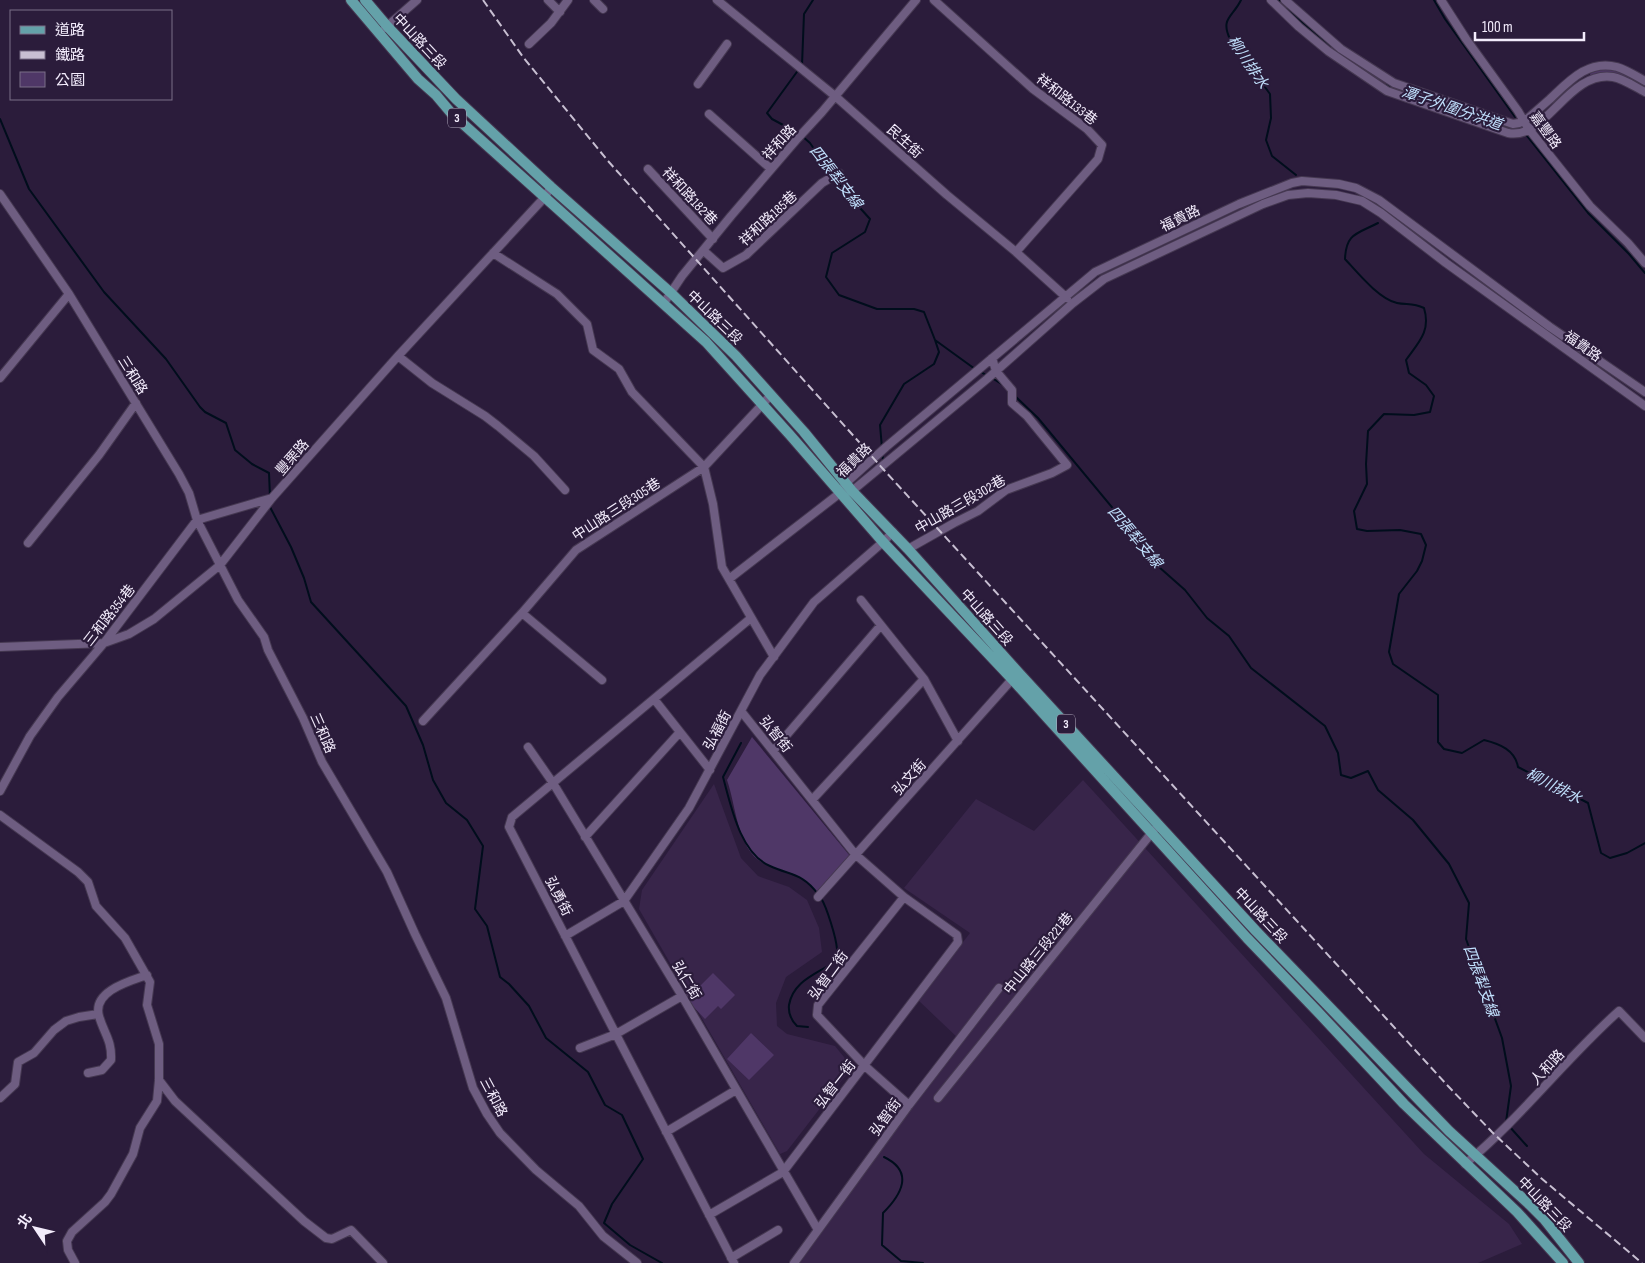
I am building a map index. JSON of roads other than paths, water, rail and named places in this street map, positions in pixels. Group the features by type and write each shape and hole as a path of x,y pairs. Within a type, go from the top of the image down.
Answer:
{"main road":[{"name":"中山路三段","path":"351,0 383,28 550,187 670,293 736,356 804,432 849,487 908,549 1151,834 1404,1104 1529,1224 1563,1263"},
{"name":"中山路三段","path":"365,0 418,79 436,95 452,114 706,342 883,542 1159,824 1256,931 1415,1097 1475,1156 1544,1219 1579,1263"}],"street":[{"path":"383,28 417,0"},
{"path":"548,0 560,12"},
{"path":"529,44 560,12 568,0"},
{"path":"594,0 603,9"},
{"name":"民生街","path":"717,0 836,96 947,195 1016,252 1073,303"},
{"name":"祥和路","path":"664,303 713,239 771,169 836,96 916,0"},
{"name":"祥和路133巷","path":"934,0 1033,89 1087,129 1102,145 1098,159 1016,252"},
{"path":"1271,0 1318,44 1348,67 1394,95 1508,133 1517,134 1529,130 1578,87 1588,81 1614,77 1645,92"},
{"path":"1285,0 1331,41 1379,75 1406,88 1510,123 1518,124 1583,71 1596,67 1613,66 1645,81"},
{"name":"嘉豐路","path":"1441,0 1466,39 1518,111 1522,121 1590,206 1628,243 1645,264"},
{"path":"698,84 727,44"},
{"path":"1583,71 1588,81"},
{"path":"1373,83 1379,75"},
{"path":"709,114 771,169"},
{"name":"祥和路182巷","path":"648,169 713,239"},
{"name":"祥和路185巷","path":"704,251 724,268 736,262 746,255 822,183 835,175"},
{"name":"福貴路","path":"849,487 886,447 1095,272 1264,193 1284,185 1302,181 1339,184 1356,188 1379,200 1550,327 1645,392"},
{"name":"豐栗路","path":"0,648 104,643 129,634 154,619 220,565 272,498 398,356 544,198 550,187"},
{"name":"福貴路","path":"840,493 985,381 1073,303 1104,279 1263,204 1288,195 1308,193 1336,195 1362,201 1645,406"},
{"name":"三和路","path":"0,194 69,294 179,474 197,520 238,600 264,637 268,650 303,718 322,762 387,872 446,998 473,1088 487,1114 500,1133 536,1170 579,1206 603,1236 638,1263"},
{"path":"492,253 557,294 587,324 593,350 619,369 632,392 704,467 713,504 722,566 774,657"},
{"path":"0,378 69,294"},
{"path":"398,356 432,383 498,426 534,456 565,490"},
{"name":"中山路三段302巷","path":"908,549 978,511 1006,490 1052,473 1067,465 1027,416 1012,403 1012,390 996,371 992,358"},
{"name":"中山路三段305巷","path":"423,721 522,613 576,550 704,467 771,395"},
{"path":"28,543 99,455 136,404"},
{"path":"729,579 840,493"},
{"path":"197,520 272,498"},
{"name":"三和路354巷","path":"0,791 30,736 58,697 104,643 197,520"},
{"name":"弘福街","path":"566,936 624,900 689,808 760,675 814,602 893,532"},
{"path":"861,600 924,679 958,741"},
{"path":"522,613 602,680"},
{"name":"弘勇街","path":"732,1260 509,827 512,817 750,618"},
{"path":"773,751 881,625"},
{"name":"弘文街","path":"818,897 1016,676"},
{"path":"812,800 924,679"},
{"path":"654,699 710,770"},
{"name":"弘智街","path":"741,711 855,854 904,897 956,935 958,942"},
{"path":"585,837 680,732"},
{"name":"弘仁街","path":"528,747 553,783 682,996 818,1230"},
{"path":"0,815 88,882 96,906 126,938 150,982 147,1005 159,1044 157,1101 140,1128 133,1154 111,1194 105,1202 72,1232 67,1241 68,1250 75,1263"},
{"name":"中山路三段221巷","path":"938,1098 1159,824"},
{"name":"弘智二街","path":"904,897 818,1005 817,1015 865,1066 910,1104"},
{"name":"弘智一街","path":"709,1215 783,1172 958,942"},
{"path":"88,1073 102,1070 111,1060 112,1047 98,1014 101,1001 107,992 119,985 147,975"},
{"name":"弘智街","path":"794,1263 910,1104 999,988"},
{"path":"580,1048 616,1034 682,996"},
{"name":"人和路","path":"1465,1164 1505,1128 1601,1027 1619,1011 1645,1038"},
{"path":"0,1098 14,1084 18,1062 34,1053 54,1030 66,1022 98,1014"},
{"path":"159,1080 175,1101 304,1221 326,1238 332,1239 351,1230 383,1263"},
{"path":"666,1132 736,1090"},
{"path":"732,1260 778,1230"}],"water":[{"path":"1274,0 1283,0 1369,71 1366,75 1324,46"},
{"name":"潭子外圍分洪道","path":"1388,82 1508,124 1507,130 1384,87"}],"waterway":[{"name":"四張犁支線","path":"802,65 804,14 813,0"},
{"name":"柳川排水","path":"1241,0 1227,22 1227,32 1230,39 1270,94 1271,118 1266,140 1272,156 1296,175"},
{"path":"1434,0 1445,19 1515,117"},
{"name":"四張犁支線","path":"798,133 772,119 767,113 799,69"},
{"path":"0,119 29,189 104,292 166,359 200,407 205,412 226,423 235,450 252,464 269,473 270,497"},
{"name":"四張犁支線","path":"802,136 810,143 831,174"},
{"path":"1527,136 1588,213 1645,273"},
{"name":"四張犁支線","path":"833,178 870,219 865,232 832,253 826,277 839,295 877,309 914,309 924,312 935,340 975,369"},
{"name":"柳川排水","path":"1378,223 1359,232 1350,239 1345,259 1369,285 1390,301 1424,308 1426,316 1425,330 1406,360 1409,373 1426,385 1434,396 1430,412 1414,415 1384,414 1368,431 1367,484 1354,511 1357,529 1367,531 1400,530 1421,534 1426,545 1417,571 1399,594 1389,652 1393,664 1438,695 1438,742 1444,749 1462,753 1484,740 1506,749 1514,756 1518,767 1588,803 1601,853 1610,858 1627,853 1645,843"},
{"path":"882,448 880,425 904,384 934,364 939,352 935,340"},
{"name":"四張犁支線","path":"979,371 988,376"},
{"name":"四張犁支線","path":"992,378 1003,385"},
{"name":"四張犁支線","path":"1016,397 1038,418 1159,567 1185,590 1207,618 1229,636 1251,668 1325,726 1338,753 1341,775 1351,778 1368,771 1378,790 1413,820 1449,864 1469,903 1466,939 1502,1038 1511,1086 1506,1122"},
{"path":"882,453 883,459"},
{"path":"270,507 291,547 304,578 311,602 406,706 423,745 433,780 446,803 467,820 483,846 475,909 487,926 500,977 529,1006 546,1038 588,1072 605,1105 622,1115 643,1159 612,1204 604,1223 630,1245 662,1263"},
{"path":"741,743 723,777 733,814 744,840 760,860 802,879 818,894"},
{"path":"808,1027 797,1026 792,1019 789,1008 791,997 805,980 831,964 836,957 837,951 831,923 821,898"},
{"name":"四張犁支線","path":"1509,1126 1527,1146"},
{"path":"884,1157 894,1163 899,1170 902,1184 895,1199 883,1213 882,1245 901,1261 923,1263"}],"railway":[{"path":"483,0 523,57 608,161 884,470 1448,1086 1492,1132 1541,1178 1642,1263"}]}
